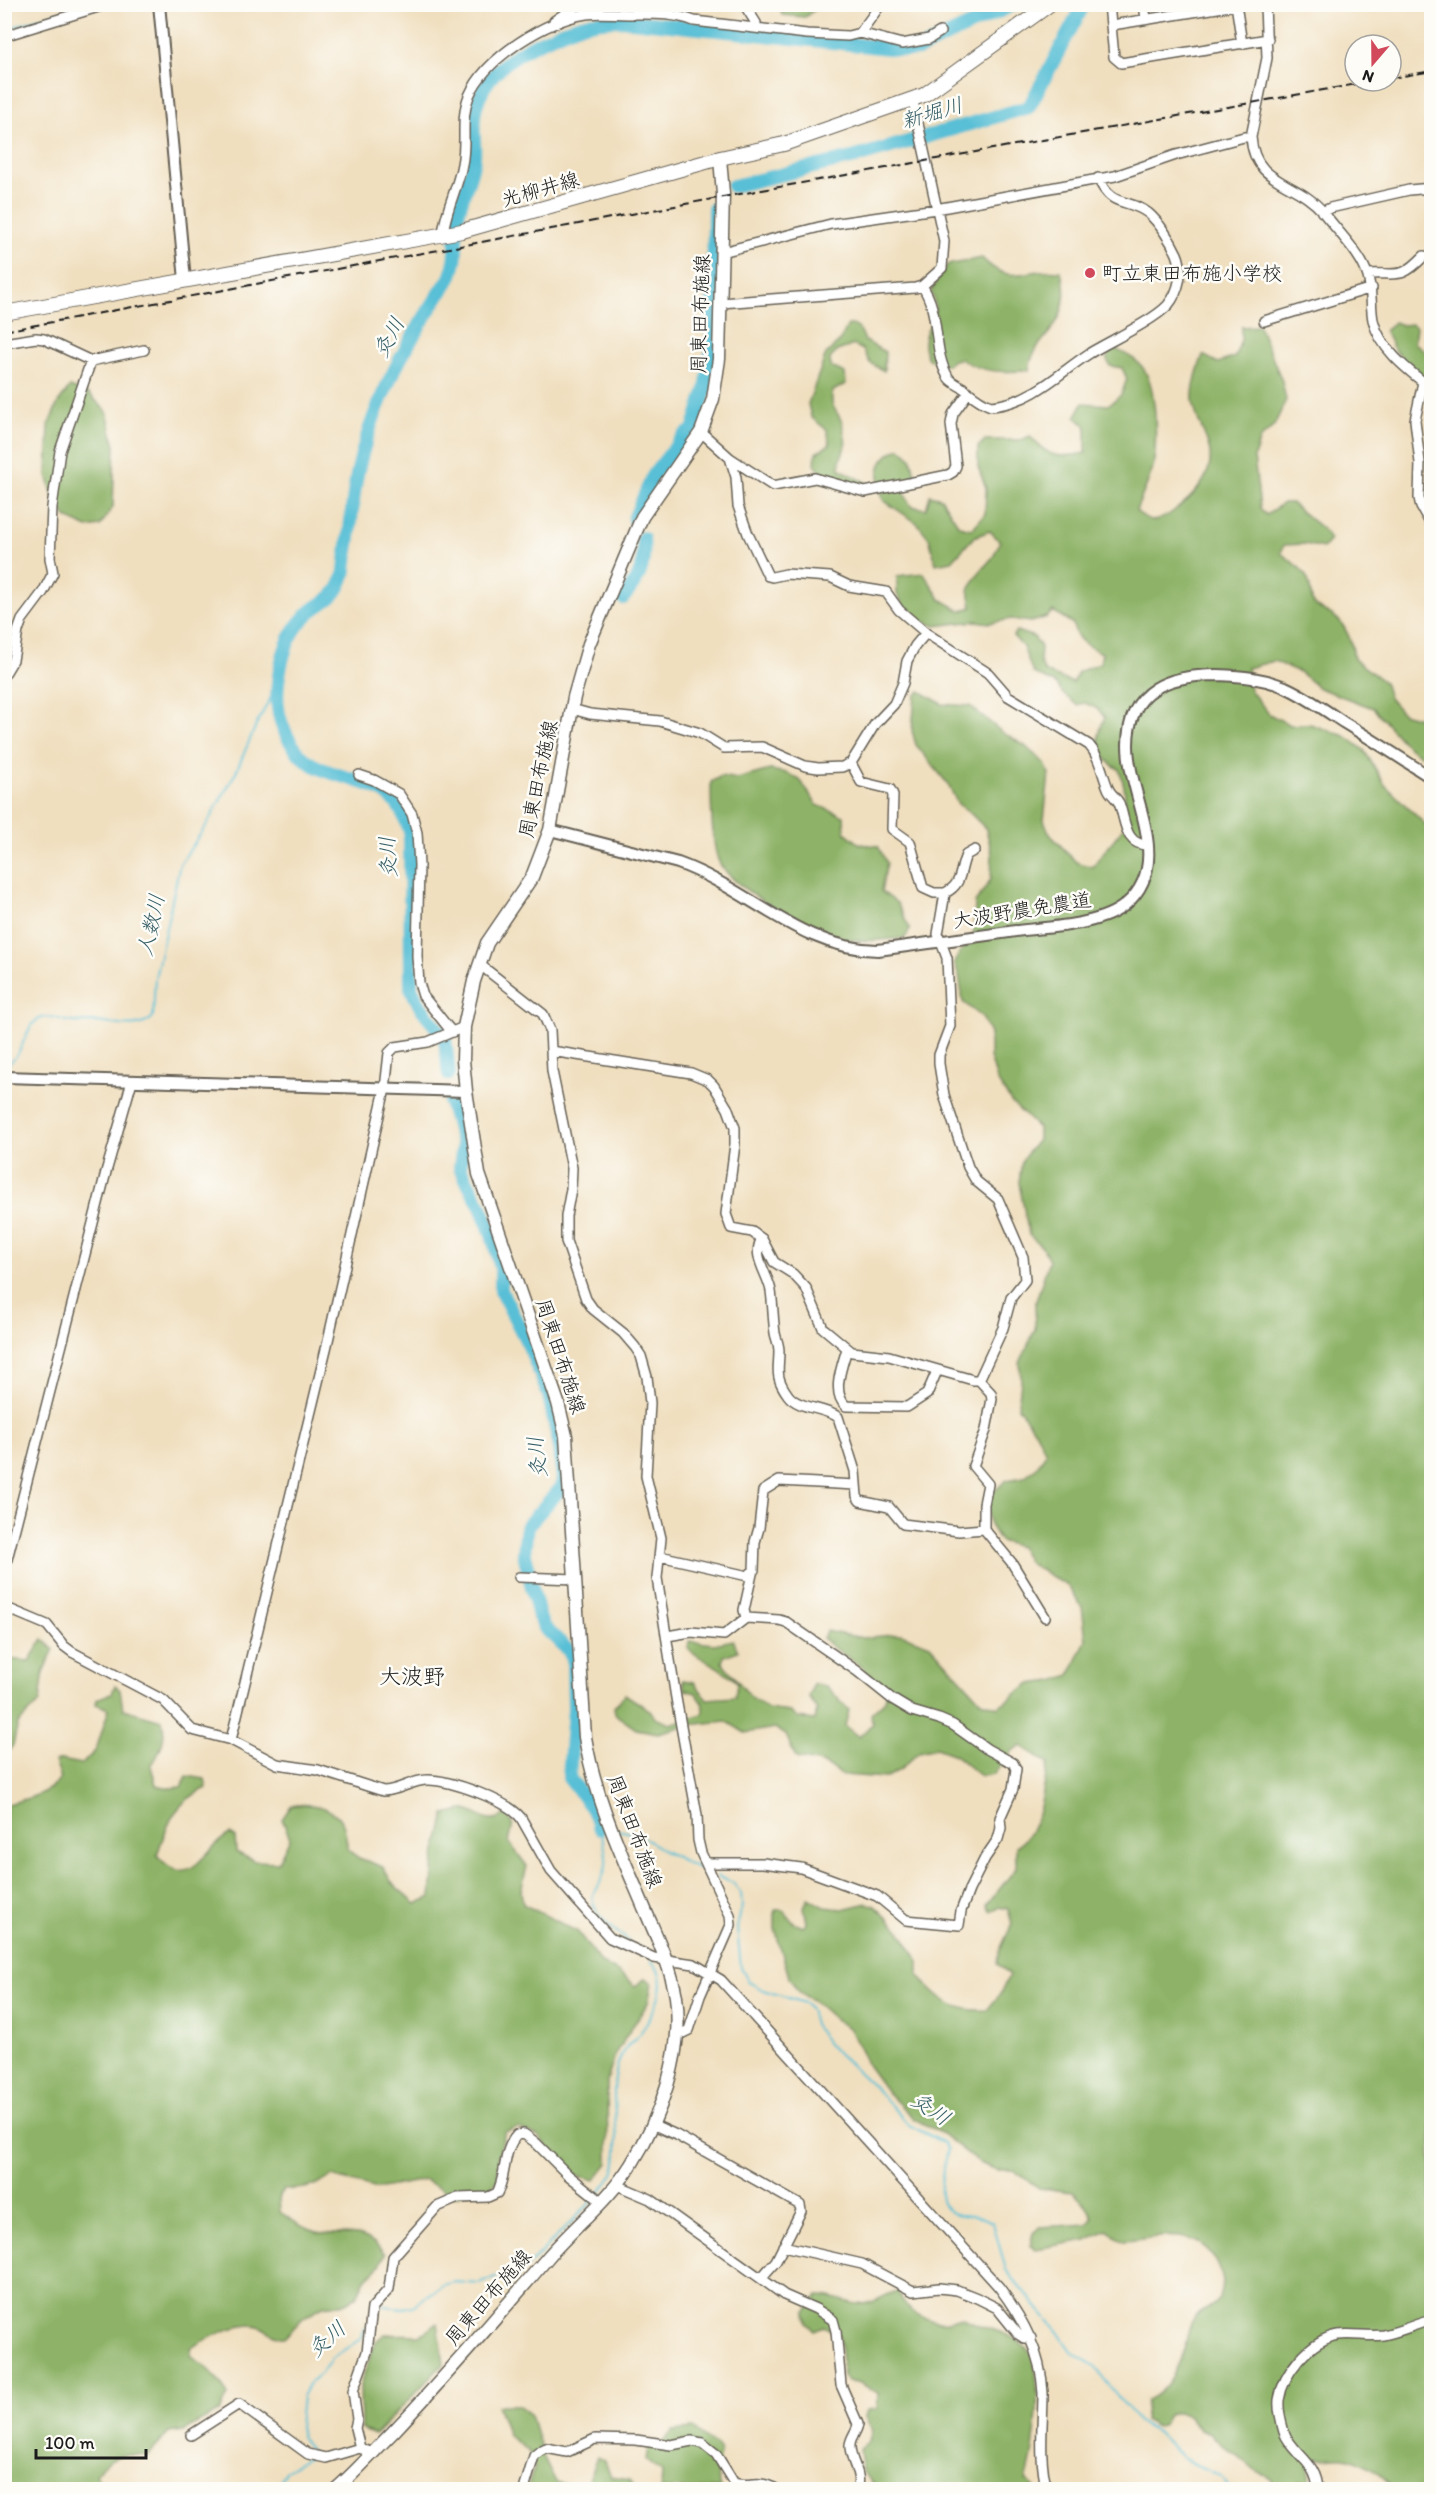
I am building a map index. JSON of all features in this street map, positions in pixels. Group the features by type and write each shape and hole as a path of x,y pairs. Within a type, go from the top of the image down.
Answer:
{"main road":[{"name":"光柳井線","path":"4,313 452,233 720,158 784,144 924,95 1050,4"},
{"name":"周東田布施線","path":"335,2490 366,2450 474,2345 598,2199 617,2185 642,2147 652,2124 673,2064 678,2036 676,1998 666,1960 611,1829 591,1773 585,1737 569,1461 562,1420 479,1174 463,1060 464,1027 479,964 497,926 532,877 550,830 572,709 589,644 642,517 701,432 713,399 717,382 721,303 723,194 720,158"}],"street":[{"path":"4,36 108,4"},
{"path":"159,4 185,280"},
{"path":"452,233 444,222 463,161 464,123 469,97 479,79 499,58 579,4"},
{"path":"744,4 756,23 755,28"},
{"path":"860,33 881,4"},
{"path":"1110,4 1114,57 1122,63 1268,39"},
{"path":"1144,4 1146,20"},
{"path":"1265,4 1267,58 1251,137 1252,152 1258,165 1306,196 1322,212 1363,263 1372,288 1373,319 1381,338 1405,367 1431,389"},
{"path":"1112,25 1236,5 1242,44"},
{"path":"532,35 584,14 608,12 645,12 682,16 694,21 816,35 848,36 860,33 902,44 916,44 939,35 940,32"},
{"path":"721,303 874,292 922,286 942,268 944,241 913,100"},
{"path":"722,252 831,224 936,210 1116,176 1218,143 1251,137"},
{"path":"922,286 931,301 948,377 968,393 991,406 1034,393 1090,353 1160,312 1171,300 1180,275 1177,254 1161,228 1147,213 1111,198 1104,192 1098,178"},
{"path":"1322,212 1330,208 1408,190 1431,188"},
{"path":"1368,274 1399,275 1413,267 1424,256"},
{"path":"1264,321 1372,288"},
{"path":"4,343 44,339 92,361 144,350"},
{"path":"4,675 13,660 22,620 43,592 53,573 50,558 52,507 60,451 92,361"},
{"path":"1423,382 1415,420 1421,472 1419,498 1431,526"},
{"path":"701,432 730,458 773,486 815,478 865,492 948,475 953,472 956,466 951,430 953,414 968,393"},
{"path":"730,458 736,477 738,506 748,534 768,576 786,574 830,577 849,586 886,592 899,610 926,633 988,673 1008,696 1089,745 1101,768 1109,792 1118,801 1128,835 1141,845 1148,845"},
{"path":"572,709 591,714 660,721 700,733 724,748 762,747 805,766 832,768 851,763 875,724 894,704 903,683 907,661 915,646 926,633"},
{"name":"大波野農免農道","path":"550,830 678,862 730,886 802,931 837,946 855,950 878,950 1081,922 1115,912 1127,903 1147,871 1148,845 1129,758 1129,732 1138,706 1144,697 1164,682 1179,677 1238,675 1272,681 1320,707 1431,778"},
{"path":"851,763 861,782 890,789 893,795 892,830 910,842 923,888 934,893 945,893 954,888 958,883 966,855 975,850"},
{"path":"359,776 374,780 399,794 412,814 417,833 419,857 417,956 419,983 423,996 450,1032"},
{"path":"945,893 938,934 947,958 948,969 950,1026 939,1055 946,1104 968,1167 976,1181 998,1199 1023,1257 1025,1273 1025,1280 1011,1298 1003,1328 979,1380"},
{"path":"479,964 540,1009 550,1030 552,1071 572,1168 566,1216 566,1241 586,1299 602,1318 623,1333 641,1356 647,1377 650,1403 646,1476 661,1538 657,1578 697,1815 698,1840 731,1925 689,2030 678,2036"},
{"path":"231,1740 327,1345 391,1049 437,1039 464,1027"},
{"path":"551,1051 679,1071 708,1080 721,1094 735,1128 726,1214 731,1228 752,1232 762,1239 774,1262 793,1274 806,1288 823,1328 847,1349 860,1354 889,1356 937,1371 979,1380 991,1393 992,1400 986,1430 973,1466 988,1484 984,1504 984,1529 1012,1563 1045,1617"},
{"path":"4,1077 466,1091"},
{"path":"4,1571 106,1172 132,1081"},
{"path":"762,1239 758,1252 768,1276 771,1293 775,1336 779,1350 777,1371 780,1382 789,1397 795,1401 838,1417 855,1472 860,1501 889,1508 903,1524 959,1531 984,1529"},
{"path":"847,1349 837,1390 846,1406 907,1407 927,1394 937,1371"},
{"path":"746,1618 744,1610 752,1574 763,1491 778,1481 856,1485"},
{"path":"660,1556 748,1576 752,1574"},
{"path":"520,1577 576,1579"},
{"path":"4,1607 47,1625 72,1652 163,1700 192,1730 231,1740 277,1764 318,1770 383,1791 393,1791 412,1782 443,1781 504,1803 515,1810 521,1818 551,1871 610,1938 666,1960 694,1964 721,1980 999,2287 1018,2313 1031,2338 1042,2384 1041,2460 1047,2490"},
{"path":"667,1636 691,1632 724,1635 746,1618 786,1622 857,1671 892,1699 912,1711 953,1725 987,1749 1013,1763 1016,1769 1013,1789 1000,1818 998,1839 985,1858 969,1890 961,1911 959,1925 906,1920 877,1896 801,1868 763,1863 709,1869"},
{"path":"652,2124 676,2135 800,2205 801,2211 776,2261 762,2277"},
{"path":"191,2435 239,2404 244,2405 310,2455 326,2458 366,2450 355,2428 357,2419 353,2391 367,2352 372,2311 389,2289 393,2257 416,2228 437,2207 458,2198 488,2197 497,2193 503,2177 506,2154 512,2140 517,2135 524,2134 535,2142 568,2175 598,2199"},
{"path":"617,2185 659,2205 784,2295 816,2309 833,2320 841,2385 858,2424 849,2447 858,2472 857,2490"},
{"path":"783,2246 862,2264 913,2291 939,2288 967,2294 997,2308 1018,2334 1024,2338 1031,2338"},
{"path":"1318,2490 1318,2481 1310,2464 1286,2435 1280,2418 1280,2400 1287,2380 1299,2360 1317,2343 1336,2335 1382,2335 1431,2320"},
{"path":"525,2490 534,2456 540,2451 546,2448 567,2452 595,2439 636,2440 671,2445 692,2441 702,2443 716,2454 734,2483 764,2482 778,2490"}],"green space":[{"path":"779,4 817,5 816,9 805,17 782,15"},
{"path":"982,258 992,267 1010,274 1060,271 1065,291 1061,313 1035,351 1029,370 994,371 977,367 961,359 953,360 947,365 928,359 924,349 924,340 934,312 931,291 947,265"},
{"path":"1394,322 1402,325 1412,324 1416,327 1414,343 1431,355 1431,385 1395,351 1385,331"},
{"path":"848,325 857,328 865,341 885,352 884,371 870,363 863,350 854,345 837,351 830,359 831,367 845,373 846,384 833,391 832,398 833,407 842,422 846,439 840,469 865,482 860,487 824,476 815,465 816,453 830,444 827,430 811,417 808,404 826,354 839,342"},
{"path":"1259,326 1282,381 1286,400 1274,426 1260,439 1254,457 1260,508 1266,515 1283,503 1292,503 1323,529 1330,540 1323,548 1305,544 1284,545 1281,553 1298,566 1304,574 1309,583 1311,597 1317,607 1332,615 1345,628 1354,659 1384,682 1389,698 1402,713 1431,721 1431,762 1407,746 1373,708 1319,688 1299,672 1274,661 1247,668 1250,690 1269,714 1290,725 1310,724 1345,736 1364,750 1385,785 1431,830 1431,2489 1393,2489 1371,2468 1357,2460 1339,2457 1315,2458 1308,2468 1310,2481 1299,2481 1292,2489 1273,2489 1271,2479 1253,2469 1210,2434 1200,2430 1187,2415 1177,2413 1168,2415 1163,2424 1157,2427 1144,2420 1147,2400 1166,2386 1178,2365 1194,2318 1214,2304 1220,2296 1222,2276 1210,2252 1189,2239 1164,2237 1124,2241 1107,2230 1086,2240 1036,2249 1030,2246 1033,2233 1040,2227 1088,2224 1093,2217 1085,2204 1073,2192 1039,2188 1013,2170 997,2170 980,2163 941,2133 914,2119 887,2092 868,2066 850,2029 834,2019 813,2000 799,1993 789,1977 775,1929 775,1910 783,1910 794,1923 803,1927 807,1923 804,1907 808,1898 825,1907 842,1909 867,1903 875,1906 898,1928 919,1961 919,1976 933,1991 956,2006 965,2009 987,2010 1001,1993 1009,1975 998,1964 999,1952 1012,1924 1008,1909 999,1907 990,1911 987,1905 1016,1868 1016,1846 1031,1831 1036,1820 1048,1763 1021,1746 1013,1750 994,1774 980,1776 955,1755 936,1748 919,1752 901,1769 886,1778 843,1775 822,1763 796,1758 786,1735 775,1728 745,1733 726,1721 688,1725 658,1733 636,1729 615,1714 614,1707 625,1694 651,1711 655,1718 670,1724 703,1714 703,1703 696,1693 685,1690 683,1680 694,1682 707,1699 735,1697 737,1682 726,1672 688,1649 689,1641 714,1644 733,1640 738,1651 724,1656 722,1662 750,1696 768,1709 790,1712 798,1718 815,1720 817,1710 809,1697 813,1684 826,1686 849,1710 845,1726 859,1737 872,1724 871,1713 885,1700 887,1691 862,1667 830,1645 823,1638 826,1631 863,1638 901,1634 930,1645 981,1701 998,1707 1029,1684 1054,1681 1070,1675 1086,1640 1082,1607 1069,1587 1029,1563 1020,1547 1000,1541 990,1525 986,1498 1007,1480 1024,1477 1037,1467 1046,1453 1036,1432 1018,1407 1021,1381 1020,1363 1035,1329 1035,1304 1049,1260 1042,1247 1029,1235 1019,1183 1022,1160 1038,1140 1038,1128 1011,1102 997,1080 990,1057 990,1034 982,1017 963,1002 959,975 954,963 961,950 973,943 975,903 991,879 992,854 986,829 958,804 947,783 916,745 912,731 915,696 920,691 942,704 970,706 1003,733 1024,745 1045,764 1049,774 1044,820 1049,833 1076,862 1092,867 1127,823 1124,786 1119,769 1106,759 1100,747 1099,733 1105,718 1098,709 1085,703 1077,705 1063,694 1056,684 1033,673 1023,647 1013,636 1016,631 1034,637 1041,647 1040,662 1045,672 1073,683 1078,672 1100,663 1102,653 1080,639 1073,624 1053,611 1047,617 1031,622 1011,619 990,623 976,621 935,626 915,618 904,606 897,594 897,576 924,573 940,599 961,611 972,607 969,590 978,574 993,557 1000,542 990,531 974,537 952,561 936,564 929,538 917,523 883,500 879,469 886,457 900,448 911,458 915,474 904,493 911,506 926,509 930,495 941,498 959,526 972,529 985,514 986,488 978,467 978,447 985,440 1021,440 1030,436 1043,449 1055,455 1069,456 1086,453 1086,426 1075,417 1083,403 1108,405 1121,395 1127,379 1122,368 1110,366 1107,359 1111,347 1136,361 1144,370 1150,384 1155,420 1154,458 1151,473 1136,511 1149,520 1161,519 1195,492 1210,465 1208,444 1197,418 1193,401 1194,384 1203,355 1218,363 1235,357 1241,340 1241,327"},
{"path":"70,387 89,394 107,412 115,446 113,507 100,526 87,528 67,518 55,503 47,475 49,424 58,403"},
{"path":"770,770 787,773 800,780 817,805 844,816 845,832 860,844 878,846 887,863 881,891 897,903 910,929 905,938 873,941 840,938 827,934 757,897 729,875 720,864 713,836 711,782 721,776 737,779"},
{"path":"43,1639 54,1649 44,1670 40,1702 18,1724 13,1745 5,1757 5,1661 7,1659 29,1661"},
{"path":"115,1685 120,1690 123,1709 162,1720 164,1733 162,1744 151,1766 156,1785 170,1788 181,1787 187,1776 205,1779 207,1788 187,1800 169,1823 157,1855 169,1866 179,1870 188,1869 230,1834 235,1837 236,1852 254,1861 278,1862 290,1838 282,1819 291,1806 319,1806 332,1812 342,1822 348,1850 359,1858 383,1867 392,1883 416,1904 431,1897 434,1860 445,1814 465,1810 493,1820 505,1814 513,1823 509,1842 527,1866 521,1891 523,1904 578,1932 600,1962 621,1974 635,1986 646,1978 652,1983 648,2003 616,2052 607,2081 608,2163 595,2180 572,2174 539,2137 519,2128 505,2132 498,2157 498,2179 492,2187 454,2196 425,2180 376,2189 332,2176 309,2187 283,2190 279,2195 280,2212 298,2224 317,2232 361,2236 377,2245 385,2254 380,2265 364,2281 357,2296 346,2303 323,2306 304,2317 284,2338 258,2326 242,2326 213,2336 190,2349 192,2357 213,2374 228,2396 220,2411 183,2431 169,2433 148,2456 125,2455 107,2462 96,2474 104,2489 5,2489 4,1805 36,1796 56,1784 61,1778 55,1762 61,1760 82,1764 96,1750 109,1709 96,1704 97,1699 112,1693"},
{"path":"899,2291 905,2304 917,2314 940,2321 961,2317 1017,2340 1031,2355 1035,2370 1037,2410 1033,2451 1026,2480 1036,2489 879,2490 862,2471 859,2450 869,2442 872,2429 865,2417 867,2410 877,2409 878,2393 860,2383 847,2382 843,2376 840,2336 824,2326 814,2330 807,2323 806,2312 818,2296 864,2304"},
{"path":"438,2323 444,2363 375,2435 361,2429 360,2385 376,2341 385,2334 420,2335"},
{"path":"497,2405 518,2405 531,2415 544,2458 556,2482 574,2486 588,2481 597,2457 605,2460 611,2477 630,2480 635,2489 527,2489 534,2468 529,2452 508,2435"},
{"path":"693,2429 715,2445 720,2452 717,2471 721,2489 661,2489 662,2472 646,2460 648,2447 659,2446 673,2431"}],"waterway":[{"path":"4,30 85,4"},
{"name":"灸川","path":"449,1074 445,1039 420,1006 411,988 410,831 404,815 393,799 382,791 317,767 302,757 292,745 283,727 279,714 278,684 284,653 297,626 336,592 343,578 353,497 374,415 408,345 450,278 456,255 456,228 460,204 473,166 474,117 482,92 496,71 528,48 561,32 598,21 622,20 907,50 919,49 1015,4"},
{"name":"新堀川","path":"733,186 856,157 1029,107 1084,4"},
{"name":"新堀川","path":"634,519 654,474 684,436 693,430 706,389 711,361 713,318 714,209"},
{"name":"新堀川","path":"623,598 638,577 642,564 643,538"},
{"name":"人数川","path":"4,1065 12,1061 29,1030 40,1018 51,1017 74,1022 133,1025 147,1022 153,1017 155,978 180,864 206,826 236,772 257,723 276,688"},
{"name":"灸川","path":"450,1103 463,1144 460,1168 481,1207 492,1234 501,1268 501,1291 529,1346 549,1395 557,1434 563,1477 562,1487 527,1526 524,1553 539,1617 545,1628 569,1651 573,1660 574,1708 569,1778 592,1808 600,1828"},
{"name":"灸川","path":"605,1828 600,1828 605,1848 605,1871 592,1897 601,1918 630,1942"},
{"name":"灸川","path":"617,1830 638,1834 662,1850 706,1872"},
{"name":"灸川","path":"717,1876 733,1883 741,1893 742,1906 737,1928 741,1968 749,1982 763,1990 805,2003 810,2009 814,2025 827,2043 873,2086 909,2125 944,2143 948,2150 941,2187 944,2205 949,2211 957,2214 980,2217 993,2223 1006,2270 1071,2351 1094,2366 1138,2422 1157,2432 1184,2459 1220,2476 1231,2490"},
{"name":"灸川","path":"598,2194 613,2174 617,2159 614,2088 619,2061 624,2050 646,2024 659,1997 660,1977 651,1961"},
{"name":"灸川","path":"378,2305 403,2308 413,2306 443,2285 454,2282 479,2284 495,2277 517,2277 594,2199"},
{"name":"灸川","path":"311,2452 301,2436 299,2427 302,2396 310,2382 322,2372 332,2358 362,2338 365,2327"},
{"name":"灸川","path":"275,2490 286,2470 309,2457"}],"railway":[{"path":"1403,76 1432,71"},
{"path":"4,331 723,197 1343,87"}],"place":[{"name":"町立東田布施小学校","path":"1090,273"}],"district":[{"name":"大波野","path":"412,1676"}]}
